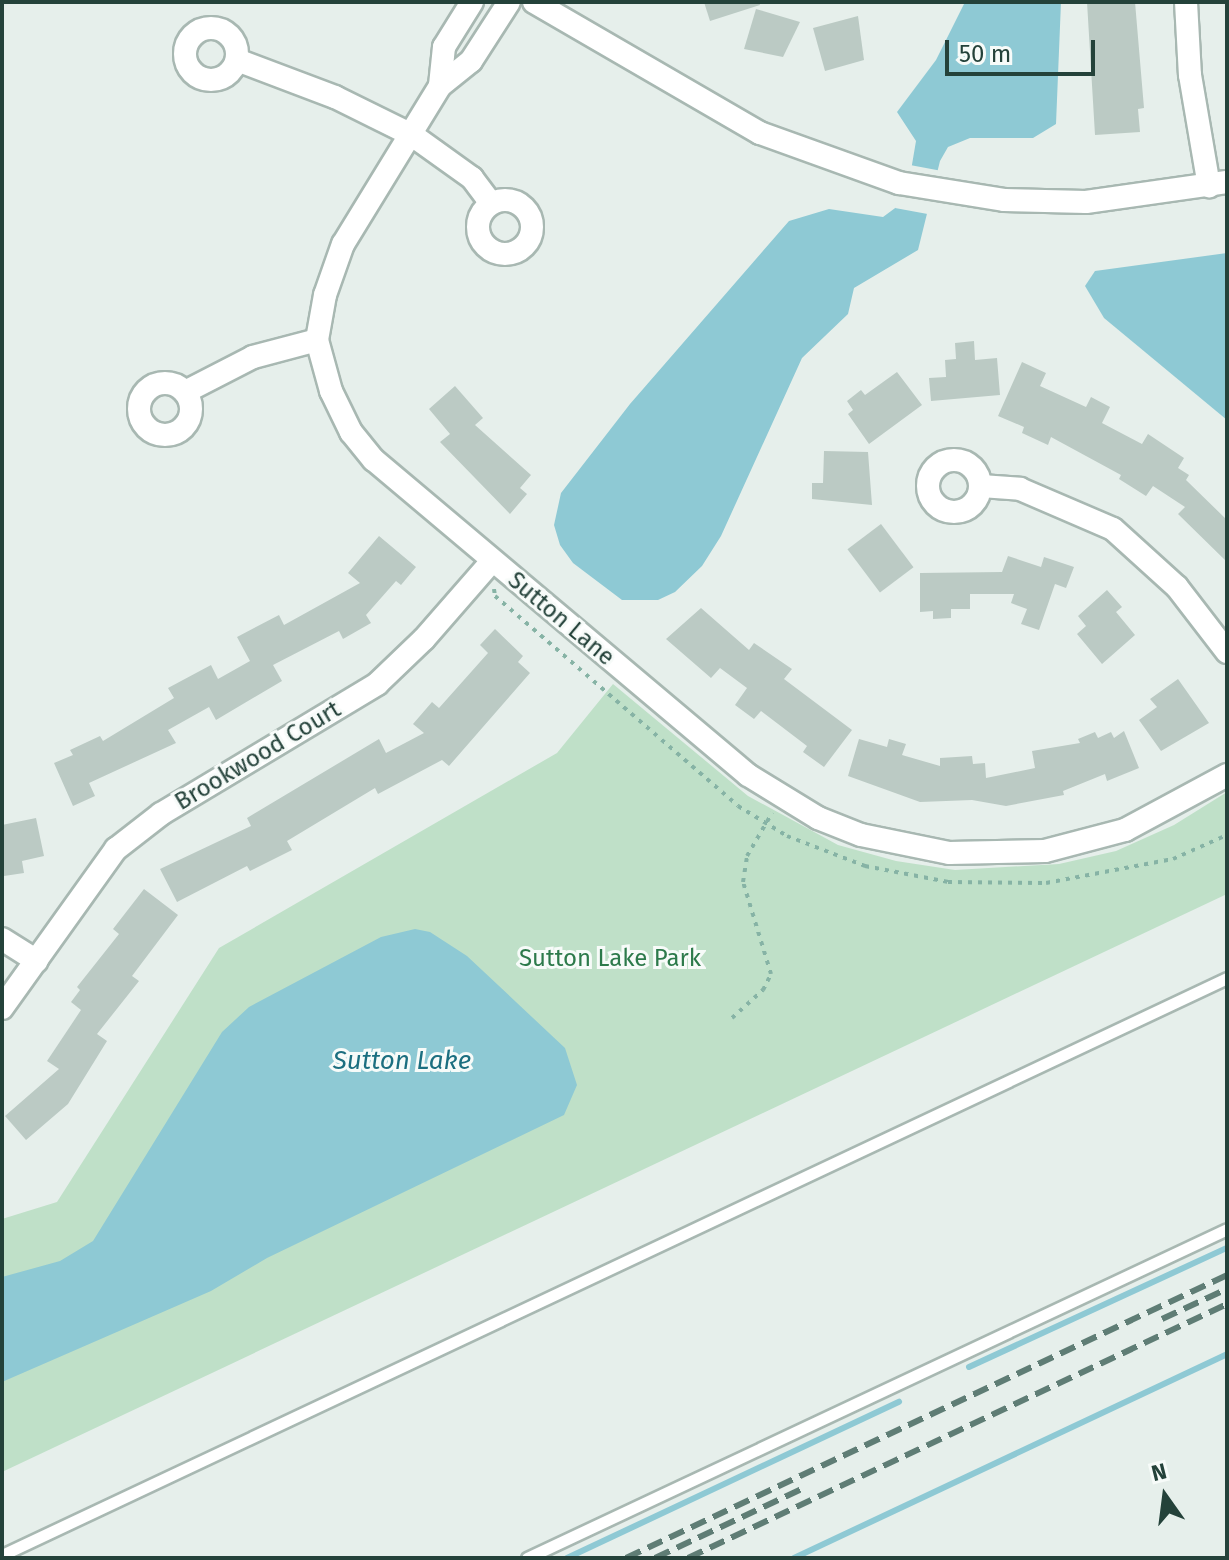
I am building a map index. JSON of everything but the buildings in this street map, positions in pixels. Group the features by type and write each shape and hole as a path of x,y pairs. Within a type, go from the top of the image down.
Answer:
{"street":[{"name":"Sutton Lane","path":"472,2 444,47 440,86 343,244 329,280 317,340 339,411 364,449 492,561 782,799 818,818 907,847 997,855 1045,851 1125,830 1227,775"},
{"path":"440,86 471,61 509,2"},
{"path":"534,2 760,133 899,183 939,191 1086,202 1218,184 1190,75 1186,2"},
{"path":"237,60 323,92 412,135 472,178 491,203"},
{"path":"185,392 253,357 317,340"},
{"path":"981,486 1020,489 1113,529 1177,587 1227,652"},
{"name":"Brookwood Court","path":"2,1008 116,849 161,814 377,684 424,639 492,561"},
{"path":"2,939 37,961"}],"lane":[{"path":"2,1555 1227,978"},
{"path":"527,1558 1227,1229"}],"path":[{"path":"492,561 495,596 765,824 865,866 921,879 996,885 1134,869 1227,835"},
{"path":"732,1018 763,990 771,974 743,882 747,856 782,799"}],"green space":[{"name":"Sutton Lake Park","path":"613,684 748,796 838,845 896,861 955,870 1059,864 1116,851 1174,825 1227,792 1227,894 2,1472 2,1219 57,1202 219,948 557,753"}],"water":[{"path":"965,2 1061,2 1056,124 1033,138 970,138 948,147 940,161 918,250 854,288 848,314 802,358 721,536 702,566 675,592 658,600 622,600 573,563 560,545 554,525 561,493 630,404 789,221 829,209 883,217 906,200 916,141 897,112 936,60"},
{"path":"1227,253 1227,420 1104,318 1085,286 1095,271"},
{"name":"Sutton Lake","path":"415,929 430,932 467,956 565,1048 577,1085 564,1115 267,1258 211,1291 2,1382 2,1277 60,1261 93,1241 222,1032 249,1007 381,937"}],"pier":[{"path":"910,165 942,171 933,215 895,208"}],"waterway":[{"path":"969,1367 1227,1248"},
{"path":"794,1558 1227,1354"},
{"path":"567,1558 899,1402"}],"railway":[{"path":"626,1558 1227,1275"},
{"path":"1162,1319 1227,1289"},
{"path":"688,1558 1227,1304"},
{"path":"655,1558 804,1488"}]}
